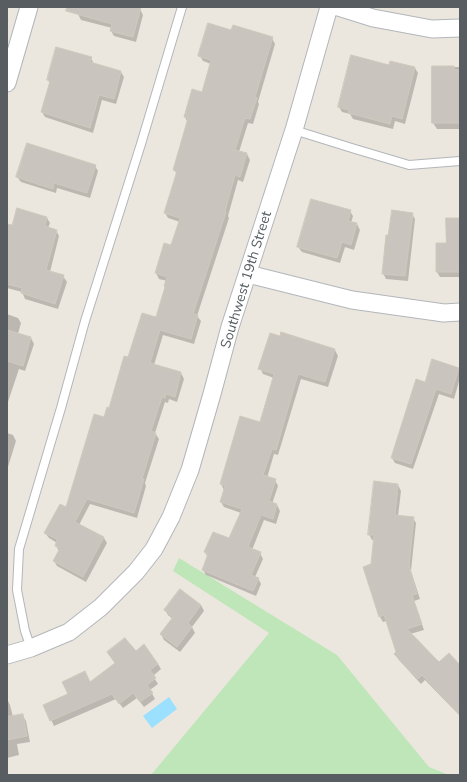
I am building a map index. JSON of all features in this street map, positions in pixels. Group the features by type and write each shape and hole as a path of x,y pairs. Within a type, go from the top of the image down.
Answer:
{"street":[{"path":"7,83 30,7"},
{"name":"Southwest 19th Street","path":"7,655 31,648 69,632 101,606 136,572 154,548 171,517 190,470 230,327 294,130 329,7"},
{"path":"338,7 373,18 432,29 460,28"},
{"path":"248,274 352,300 444,313 460,312"}],"lane":[{"path":"31,648 25,631 17,590 19,549 61,408 85,320 141,144 182,7"},
{"path":"294,130 409,165 460,161"}],"green space":[{"path":"179,558 337,655 429,767 449,775 151,775 269,633 173,571"}],"water":[{"path":"169,697 177,709 152,728 143,716"}],"building":[{"path":"67,7 141,7 133,37 110,31 112,24 66,11"},
{"path":"208,23 231,30 233,25 273,37 250,119 245,118 235,150 247,153 240,177 235,175 225,211 226,212 193,314 198,315 191,339 160,330 150,363 181,372 175,397 166,394 165,398 162,397 151,431 156,433 142,479 144,479 134,513 87,499 75,522 104,537 83,577 53,561 60,548 55,546 57,539 44,533 60,504 66,507 94,414 104,417 107,407 109,408 124,356 128,357 142,313 156,317 167,277 155,273 164,243 171,245 180,218 164,213 177,171 173,170 188,118 184,117 192,89 202,92 211,60 198,56"},
{"path":"56,47 92,57 90,62 121,71 114,99 99,95 90,128 41,112 50,81 47,80"},
{"path":"351,55 389,65 390,61 415,67 402,119 392,116 390,124 348,113 349,110 338,107"},
{"path":"432,66 454,66 454,70 460,70 460,123 432,123"},
{"path":"27,143 96,165 87,193 54,183 53,189 16,177"},
{"path":"311,199 351,210 348,221 357,223 351,245 342,242 337,258 297,247"},
{"path":"17,208 47,217 45,226 57,230 46,270 64,275 55,304 21,293 22,288 7,284 7,224 12,225"},
{"path":"392,210 413,213 405,276 382,274 386,235 388,235"},
{"path":"446,218 460,218 460,272 436,272 436,243 446,243"},
{"path":"7,330 31,337 23,366 7,361"},
{"path":"281,332 335,349 325,382 298,374 276,450 272,449 263,475 276,479 269,501 277,504 273,519 261,515 248,547 261,552 251,575 259,578 253,591 202,570 208,554 204,552 213,532 229,538 242,509 220,502 225,486 220,484 240,416 260,422 274,374 258,369 270,333 280,336"},
{"path":"432,359 459,368 451,394 436,389 411,464 391,458 416,379 425,382"},
{"path":"374,481 398,484 395,515 414,517 409,565 417,594 412,595 422,624 407,629 439,662 449,653 460,665 460,715 422,675 418,679 394,654 396,652 384,615 379,617 363,567 371,564 374,535 368,535"},
{"path":"180,589 201,605 188,623 192,627 177,647 160,634 173,617 164,610"},
{"path":"125,638 136,651 144,644 158,664 150,670 156,678 147,685 153,693 140,702 133,693 119,704 112,694 50,721 43,705 68,694 62,682 85,671 90,682 115,663 107,652"},
{"path":"23,714 27,736 7,740 7,717"}]}
